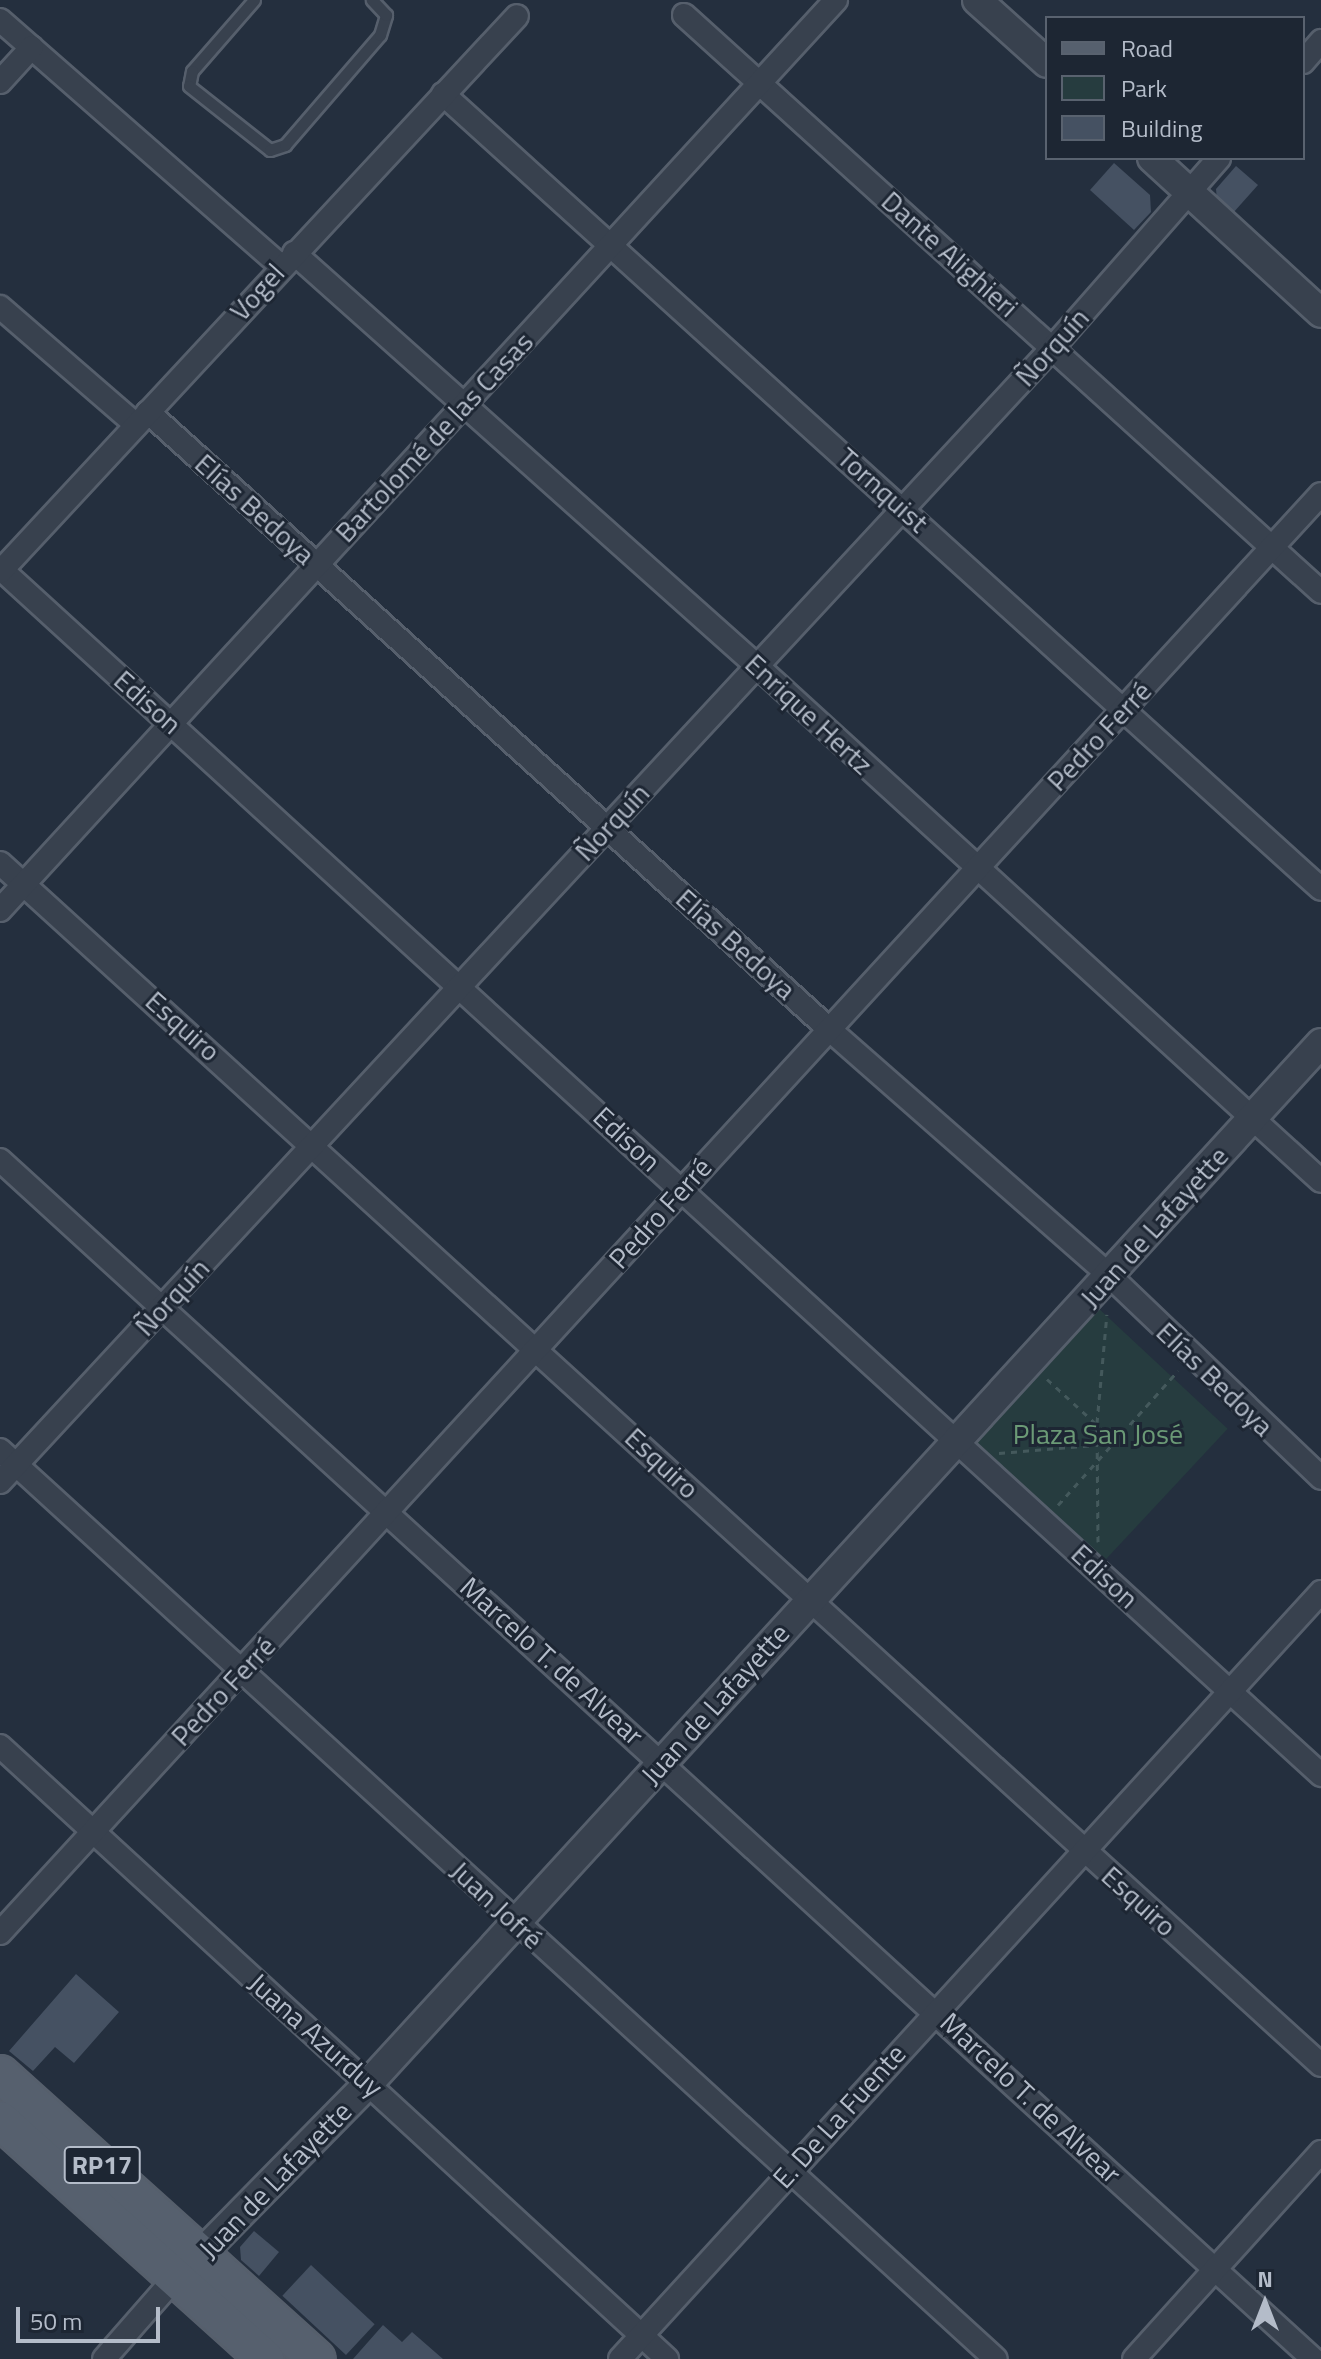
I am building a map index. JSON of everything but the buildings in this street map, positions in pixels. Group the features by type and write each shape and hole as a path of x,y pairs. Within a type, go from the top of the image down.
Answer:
{"main road":[{"name":"RP17","path":"0,2074 316,2359"},
{"name":"RP17","path":"4,2133 265,2359"}],"street":[{"name":"Bartolomé de las Casas","path":"0,910 170,721 762,85 836,0"},
{"path":"977,0 1045,61"},
{"name":"Dante Alighieri","path":"684,15 1054,346 1321,592"},
{"name":"Vogel","path":"1,571 287,259 517,16"},
{"name":"Enrique Hertz","path":"0,20 466,404 1321,1181"},
{"path":"1305,60 1321,41"},
{"path":"0,82 32,47"},
{"name":"Tornquist","path":"443,94 1321,889"},
{"path":"1154,160 1321,313"},
{"name":"Ñorquín","path":"0,1482 8,1457 162,1307 315,1145 460,984 1054,346 1217,160"},
{"name":"Elías Bedoya","path":"0,307 142,418 316,564 830,1030 1111,1277 1190,1358 1321,1478"},
{"name":"Pedro Ferré","path":"0,1933 1321,494"},
{"name":"Edison","path":"1,571 460,984 1321,1775"},
{"name":"Esquiro","path":"0,863 315,1145 1321,2065"},
{"name":"Juan de Lafayette","path":"104,2359 175,2278 204,2255 369,2083 810,1599 964,1448 1029,1364 1321,1043"},
{"name":"Marcelo T. de Alvear","path":"0,1160 936,2010 1313,2359"},
{"name":"Juan Jofré","path":"8,1457 787,2173 996,2359"},
{"name":"E. De La Fuente","path":"620,2359 1321,1592"},
{"name":"Juana Azurduy","path":"0,1746 667,2359"},
{"path":"1134,2359 1321,2152"}],"lane":[{"path":"254,0 192,71 189,86 270,150 285,145 380,35 386,15 372,0"}],"path":[{"path":"1098,1570 1097,1423 1111,1277"},
{"path":"1045,1520 1190,1358"},
{"path":"1029,1364 1115,1441"},
{"path":"964,1448 1097,1445"}],"green space":[{"name":"Plaza San José","path":"1096,1306 1228,1429 1102,1563 971,1441"}]}
